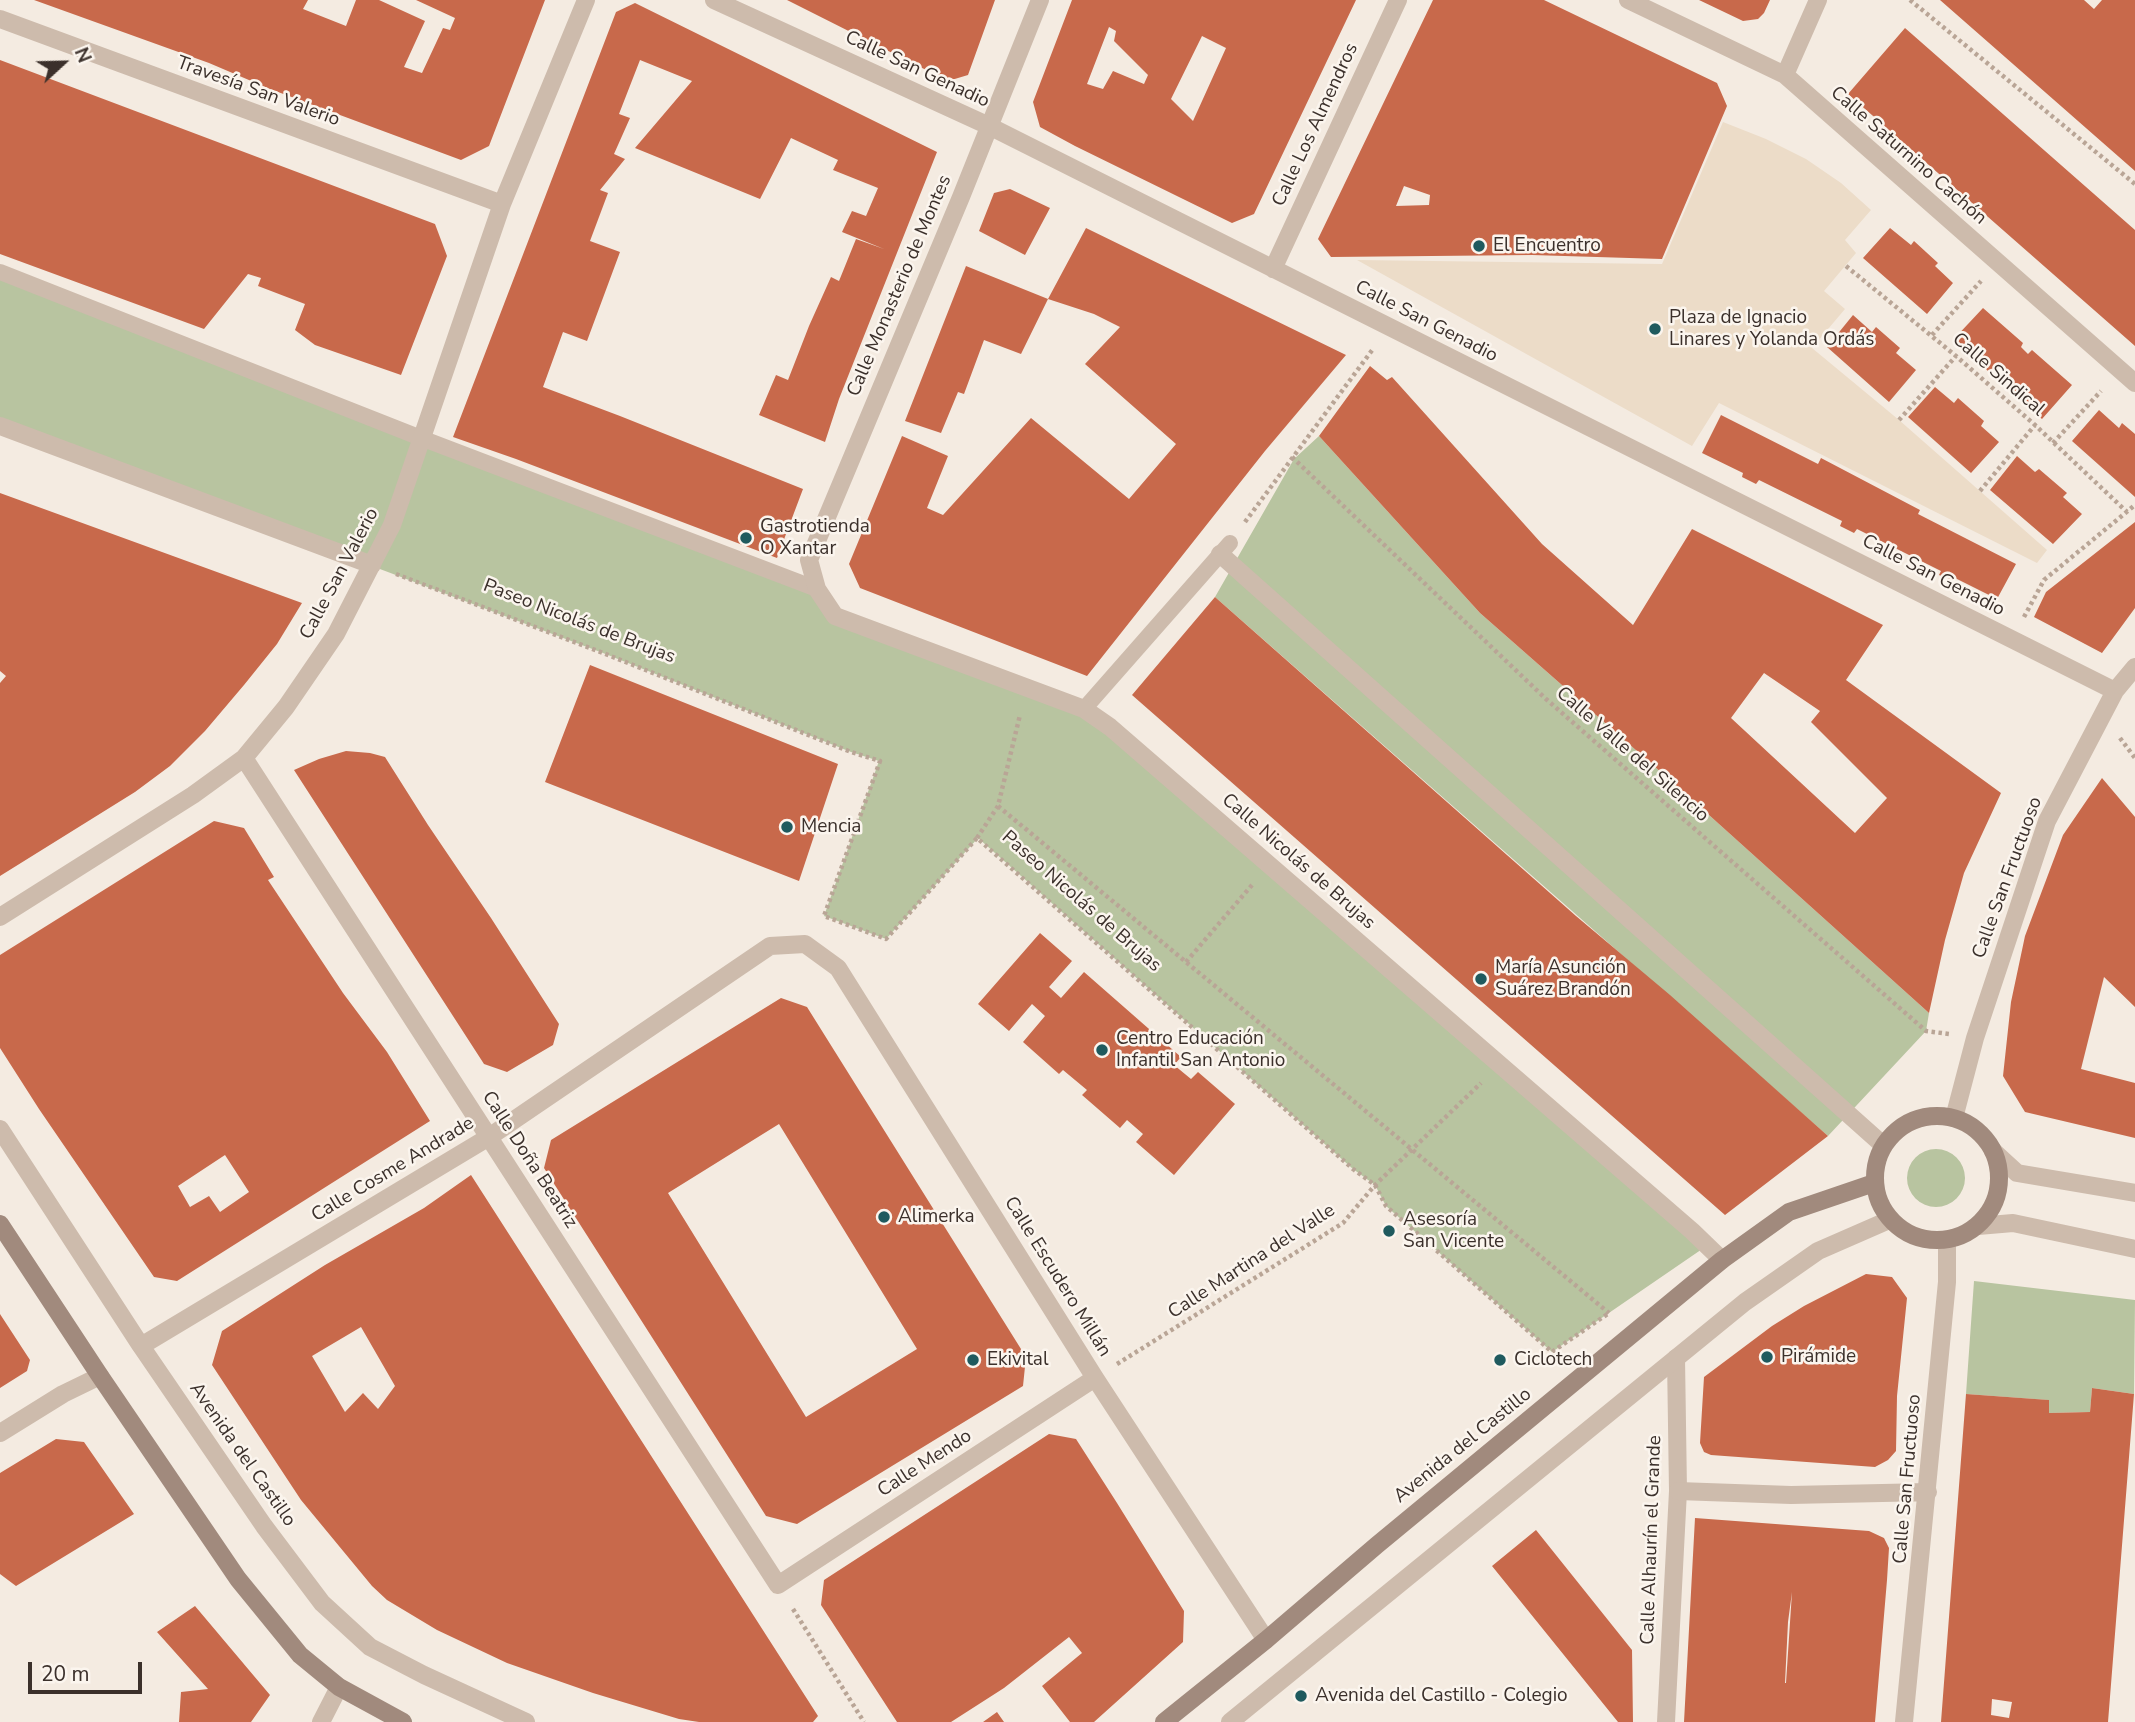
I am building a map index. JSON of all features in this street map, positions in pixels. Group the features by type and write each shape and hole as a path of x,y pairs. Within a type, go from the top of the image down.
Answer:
{"main road":[{"path":"1934,1115 1954,1118 1970,1125 1984,1136 1993,1151 1999,1171 1998,1191 1991,1210 1978,1226 1947,1241 1926,1241 1906,1233 1889,1220 1879,1203 1874,1183 1875,1163 1883,1145 1896,1130 1914,1120 1934,1115"},
{"name":"Avenida del Castillo","path":"1164,1722 1722,1260 1789,1212 1874,1183"},
{"path":"0,1224 238,1579 300,1655 339,1688 403,1722"}],"street":[{"name":"Calle San Valerio","path":"0,917 183,801 244,758 286,707 336,634 392,525 502,204 586,0"},
{"name":"Calle San Genadio","path":"714,0 989,126 2115,691"},
{"name":"Calle Monasterio de Montes","path":"817,589 809,560 1040,0"},
{"name":"Calle Los Almendros","path":"1273,269 1398,0"},
{"name":"Calle Saturnino Cachón","path":"1628,0 1785,75 2135,383"},
{"path":"1785,75 1818,0"},
{"name":"Travesía San Valerio","path":"0,19 502,204"},
{"path":"0,426 372,565"},
{"path":"1225,548 1883,1145"},
{"name":"Calle Nicolás de Brujas","path":"817,589 835,616 1084,709 1110,727 1708,1245 1722,1260"},
{"name":"Calle San Fructuoso","path":"1954,1118 1975,1038 2047,821 2115,691 2135,667"},
{"name":"Calle Doña Beatriz","path":"244,758 778,1585"},
{"name":"Calle Cosme Andrade","path":"141,1346 489,1136 770,946 805,944"},
{"name":"Calle Escudero Millán","path":"805,944 838,968 1095,1378 1266,1640"},
{"name":"Avenida del Castillo","path":"0,1129 141,1346 264,1526 322,1603 370,1647 526,1722"},
{"path":"1993,1151 2017,1173 2135,1193"},
{"path":"1230,1722 1745,1302 1818,1251 1889,1220"},
{"path":"1978,1226 2013,1223 2135,1249"},
{"name":"Calle San Fructuoso","path":"1905,1722 1947,1282 1947,1241"},
{"name":"Calle Alhaurín el Grande","path":"1666,1722 1678,1491 1676,1359"},
{"path":"0,1433 63,1394 100,1376"},
{"name":"Calle Mendo","path":"778,1585 1095,1378"},
{"path":"1678,1491 1791,1494 1928,1492"},
{"path":"321,1722 339,1688"}],"lane":[{"path":"0,272 421,438 817,589"},
{"path":"1084,709 1225,548"}],"path":[{"path":"1910,0 2135,184"},
{"path":"1932,335 1997,262"},
{"name":"Calle Sindical","path":"1846,265 1932,335 2035,425 2127,512"},
{"path":"1225,548 1390,327"},
{"path":"1899,420 1956,356"},
{"path":"2053,443 2120,370"},
{"path":"1980,492 2035,425"},
{"name":"Calle Valle del Silencio","path":"1292,457 1546,699 1927,1031 1975,1038"},
{"path":"2011,639 2044,580 2135,505"},
{"name":"Paseo Nicolás de Brujas","path":"372,565 880,761 824,916 886,939 977,838 1353,1169 1375,1185 1386,1206 1552,1352 1620,1305"},
{"path":"977,838 998,806 1027,688"},
{"path":"998,806 1609,1313"},
{"path":"1186,961 1269,865"},
{"name":"Calle Martina del Valle","path":"1095,1378 1343,1223 1375,1185 1500,1065"},
{"path":"778,1585 864,1722"}],"green space":[{"path":"0,272 817,589 835,616 1084,709 1708,1245 1552,1352 1386,1206 1375,1185 1353,1169 978,838 886,939 824,916 879,761 603,653 0,426"},
{"path":"1319,436 1480,613 1929,1013 1926,1031 1828,1136 1215,597 1294,459"},
{"path":"1936,1149 1952,1154 1960,1162 1965,1178 1960,1194 1952,1202 1936,1207 1920,1202 1912,1194 1907,1178 1912,1162 1920,1154"},
{"path":"1974,1281 2135,1300 2134,1394 2092,1388 2090,1412 2049,1413 2048,1400 1966,1394"}],"shaded area":[{"name":"Plaza de Ignacio Linares y Yolanda Ordás","path":"1723,122 1806,159 1841,183 1871,210 1845,240 1856,253 1824,291 1845,309 1812,348 1899,420 2047,550 2037,563 1719,403 1692,446 1357,260 1662,264"}],"building":[{"path":"34,0 308,0 303,9 346,26 356,0 379,0 425,21 404,67 422,73 443,28 450,30 455,18 416,0 545,0 489,146 461,160 270,89 209,63"},
{"path":"787,0 995,0 968,75 948,81"},
{"path":"1072,0 1356,0 1254,214 1232,223 1040,127 1033,102","holes":["1109,27 1116,31 1114,41 1148,75 1144,84 1113,71 1103,89 1087,84","1202,36 1226,48 1193,121 1171,99"]},
{"path":"1433,0 1544,0 1717,83 1727,106 1662,259 1532,255 1331,257 1318,239","holes":["1404,186 1430,195 1429,205 1396,206"]},
{"path":"1699,0 1770,0 1758,19 1743,21"},
{"path":"1940,0 2084,0 2094,9 2102,0 2135,0 2135,171"},
{"path":"635,3 937,152 839,399 825,442 759,415 776,375 788,380 831,277 839,281 856,239 884,249 842,232 852,211 866,216 878,188 833,170 838,160 791,138 760,199 635,148 692,81 640,60 619,114 630,118 614,154 625,159 600,190 608,193 590,241 620,252 587,341 563,332 543,387 803,489 777,558 453,437 616,12"},
{"path":"1905,28 2135,230 2135,346 1848,94"},
{"path":"0,60 435,224 447,256 401,375 315,345 295,330 305,304 258,286 261,278 248,274 204,329 0,254"},
{"path":"1010,189 1050,208 1025,255 979,231 994,193"},
{"path":"1086,228 1346,355 1265,451 1087,676 860,588 849,564 902,436 948,456 927,508 943,515 1031,418 1129,499 1176,444 1085,364 1120,327 1094,314 1048,299"},
{"path":"1890,228 1911,245 1914,241 1938,263 1935,266 1953,283 1927,314 1863,258"},
{"path":"966,266 1048,299 1021,354 984,340 964,394 958,392 941,433 905,421"},
{"path":"1983,308 2023,343 2021,347 2028,354 2032,350 2072,385 2042,419 1953,340"},
{"path":"1853,315 1872,332 1876,327 1900,348 1896,353 1916,370 1889,402 1827,347"},
{"path":"1370,366 1387,380 1392,377 1542,544 1633,625 1692,529 1883,625 1846,680 2001,793 1964,873 1945,940 1929,1013 1480,613 1319,436","holes":["1764,673 1820,711 1811,722 1887,798 1855,833 1731,718"]},
{"path":"1935,387 1954,403 1958,398 1984,421 1981,426 1999,442 1971,473 1908,417"},
{"path":"2099,410 2119,428 2122,423 2135,434 2135,497 2072,441"},
{"path":"1721,415 1818,464 1821,458 1920,510 1918,514 2016,564 1997,599 1955,578 1953,582 1939,575 1941,571 1857,529 1854,533 1840,526 1842,521 1759,480 1756,484 1742,477 1743,473 1702,453"},
{"path":"2017,456 2035,472 2039,469 2067,493 2063,497 2082,514 2053,544 1990,490"},
{"path":"0,493 302,603 277,644 244,685 205,731 170,766 135,792 0,876 0,683 6,676 0,671"},
{"path":"2135,522 2135,608 2102,653 2034,617 2046,592"},
{"path":"1215,597 1828,1136 1725,1215 1132,695"},
{"path":"590,665 838,764 799,881 545,782"},
{"path":"346,751 385,757 559,1024 553,1045 507,1072 484,1064 294,770"},
{"path":"2102,778 2135,817 2135,1007 2104,977 2081,1069 2135,1083 2135,1138 2025,1112 2003,1076 2011,1002 2025,936 2063,835"},
{"path":"214,821 244,828 274,877 268,880 343,993 387,1052 430,1121 177,1281 154,1277 0,1048 0,955","holes":["225,1155 249,1192 220,1212 209,1196 190,1207 178,1186"]},
{"name":"Centro Educación Infantil San Antonio","path":"1040,933 1072,961 1049,987 1061,998 1084,972 1181,1057 1174,1065 1191,1079 1198,1072 1235,1104 1174,1175 1136,1142 1143,1134 1127,1120 1120,1128 1082,1095 1087,1090 1063,1070 1059,1074 1023,1042 1045,1016 1032,1004 1009,1031 978,1004"},
{"path":"781,998 807,1007 1026,1357 1023,1386 797,1524 766,1516 544,1168 551,1140","holes":["779,1124 917,1349 806,1417 668,1193"]},
{"path":"471,1175 818,1716 813,1722 699,1722 679,1719 507,1663 437,1630 387,1600 372,1586 301,1500 212,1365 222,1331 325,1265 424,1208","holes":["361,1327 395,1386 378,1409 363,1393 345,1412 312,1356"]},
{"path":"1866,1274 1892,1277 1907,1298 1897,1396 1896,1451 1888,1460 1875,1467 1711,1455 1704,1452 1700,1443 1704,1377 1772,1326"},
{"path":"0,1314 30,1360 27,1371 0,1388"},
{"path":"2092,1388 2134,1394 2108,1722 1941,1722 1966,1394 2049,1400 2049,1413 2090,1412","holes":["1992,1699 2012,1702 2009,1718 1991,1715"]},
{"path":"1049,1434 1076,1439 1184,1611 1183,1642 1094,1722 1070,1722 1042,1686 1082,1653 1069,1637 1004,1688 951,1722 897,1722 821,1605 824,1580"},
{"path":"56,1439 84,1442 134,1514 16,1586 0,1574 0,1473"},
{"path":"1695,1518 1869,1531 1884,1538 1889,1548 1875,1722 1684,1722","holes":["1792,1592 1786,1683 1788,1622"]},
{"path":"1536,1530 1632,1650 1633,1722 1618,1722 1492,1566"},
{"path":"195,1606 270,1695 251,1722 179,1722 181,1692 208,1689 157,1632"},
{"path":"997,1712 1004,1722 983,1722"}],"place":[{"name":"El Encuentro","path":"1479,246"},
{"name":"Plaza de Ignacio Linares y Yolanda Ordás","path":"1655,329"},
{"name":"Gastrotienda O Xantar","path":"746,538"},
{"name":"Mencia","path":"787,827"},
{"name":"María Asunción Suárez Brandón","path":"1481,979"},
{"name":"Centro Educación Infantil San Antonio","path":"1102,1050"},
{"name":"Alimerka","path":"884,1217"},
{"name":"Asesoría San Vicente","path":"1389,1231"},
{"name":"Pirámide","path":"1767,1357"},
{"name":"Ekivital","path":"973,1360"},
{"name":"Ciclotech","path":"1500,1360"},
{"name":"Avenida del Castillo - Colegio","path":"1301,1696"}]}
